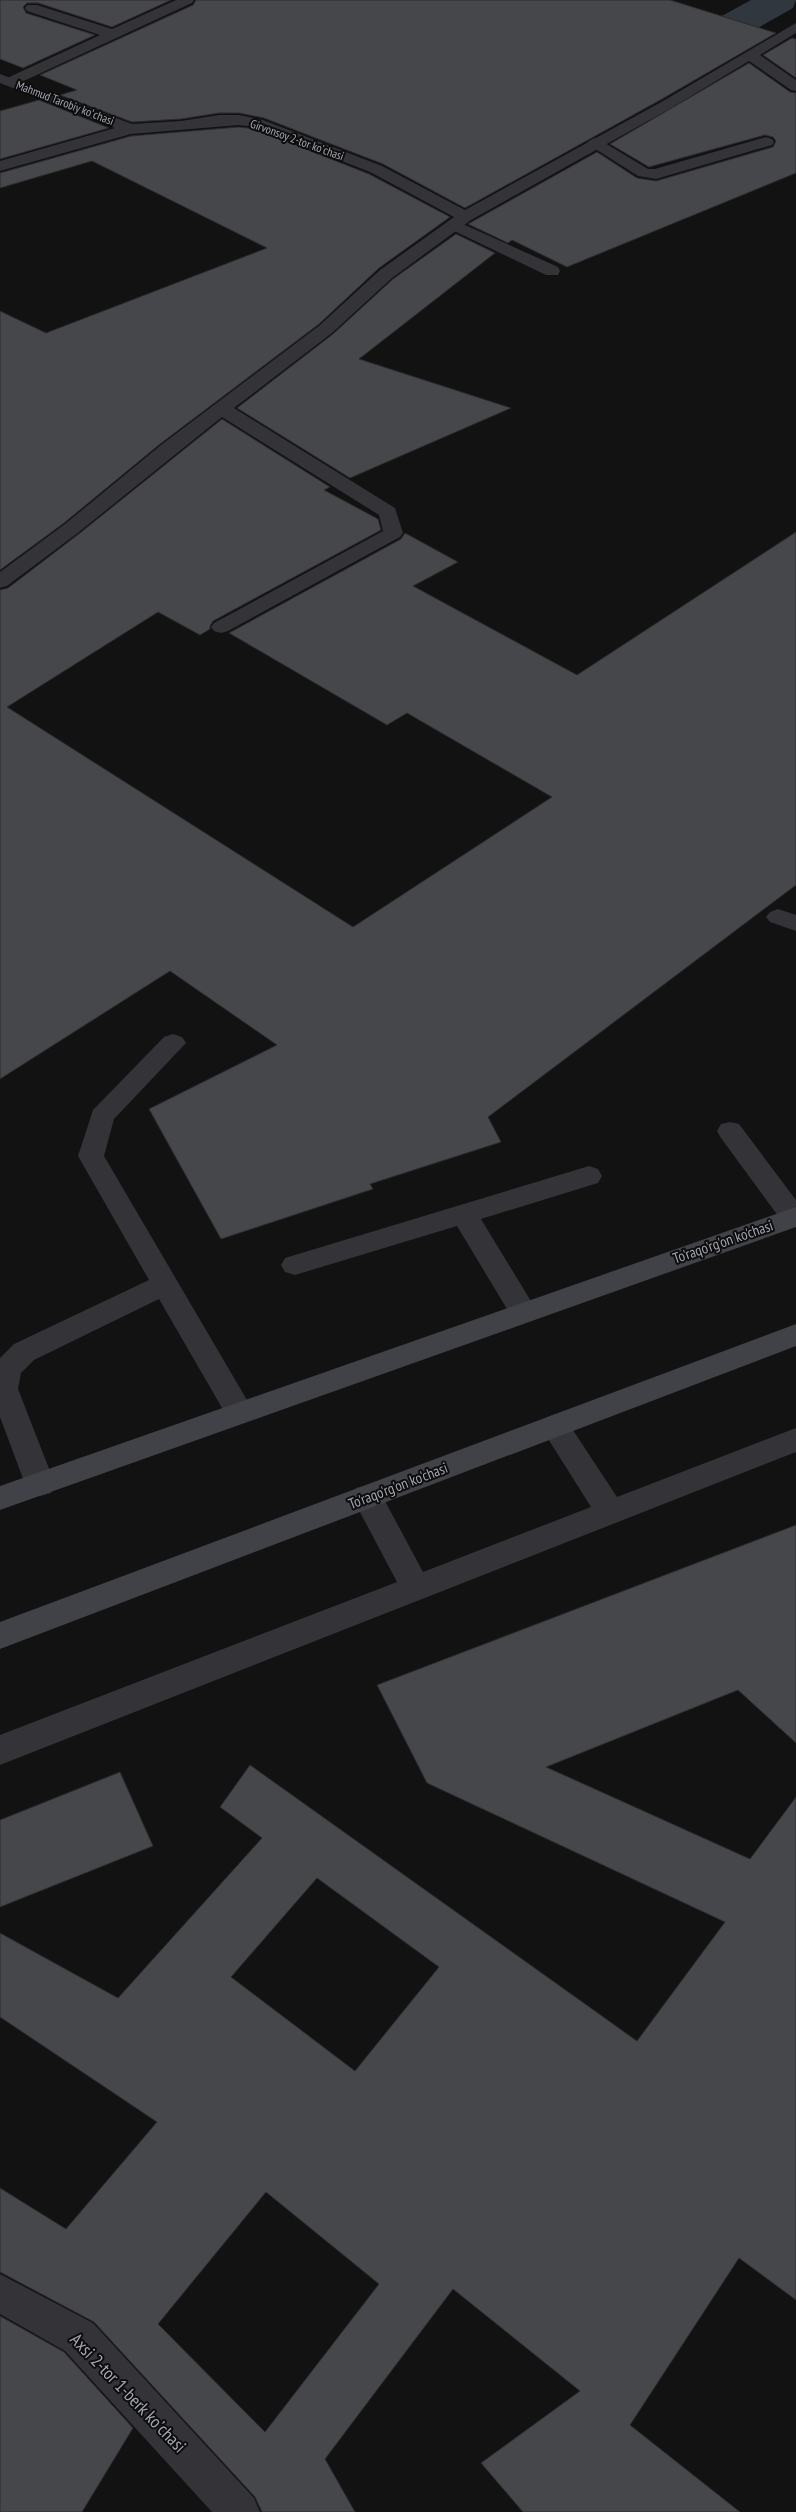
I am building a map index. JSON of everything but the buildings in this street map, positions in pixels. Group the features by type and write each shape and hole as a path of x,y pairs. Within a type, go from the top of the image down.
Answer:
{"main road":[{"name":"To'raqo'rg'on ko'chasi","path":"0,1498 238,1412 795,1217"},
{"name":"To'raqo'rg'on ko'chasi","path":"0,1636 796,1335"}],"street":[{"path":"5,80 187,0"},
{"path":"32,8 112,34"},
{"path":"0,582 72,528 221,408 326,329 386,274 458,218 668,104 796,27"},
{"path":"750,55 796,87"},
{"name":"Mahmud Tarobiy koʻchasi","path":"5,80 130,129"},
{"name":"Girvonsoy 2-tor koʼchasi","path":"0,166 130,129 181,126 219,120 239,120 258,124 376,169 411,187 458,218 552,270"},
{"path":"594,144 644,173 656,174 766,142"},
{"path":"221,408 388,512 393,533 222,627"},
{"path":"173,1043 102,1116 91,1156 238,1412"},
{"path":"730,1131 795,1217"},
{"path":"295,1265 589,1176"},
{"path":"464,1214 523,1312"},
{"path":"40,1484 4,1389 7,1369 24,1352 165,1284"},
{"path":"555,1426 611,1512"},
{"path":"0,1750 796,1440"},
{"path":"368,1497 416,1588"},
{"name":"Аxsi 2-tor 1-berk koʼchasi","path":"0,2293 79,2337 240,2512"}],"waterway":[{"path":"648,73 779,0"}]}
